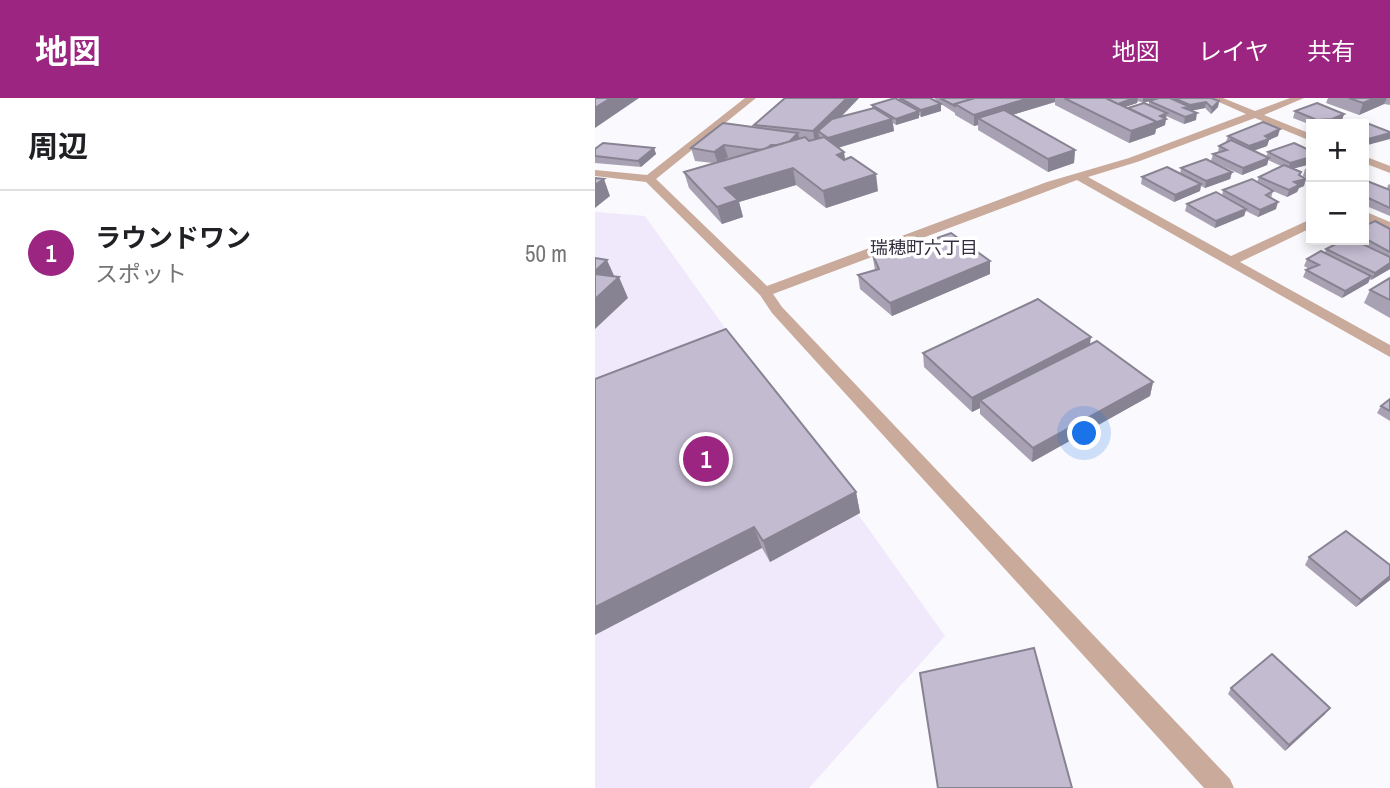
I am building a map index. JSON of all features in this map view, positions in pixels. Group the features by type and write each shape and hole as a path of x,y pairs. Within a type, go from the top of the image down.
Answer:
{"street":[{"path":"649,179 751,98"},
{"path":"1215,98 1306,136"},
{"path":"765,292 1299,98"},
{"path":"1369,161 1390,170"},
{"path":"595,173 649,179 765,292 777,310 1221,788"},
{"path":"1079,176 1390,352"},
{"path":"1369,217 1390,227"},
{"path":"1231,261 1306,225"}],"shaded area":[{"path":"595,212 645,216 945,636 809,788 595,788"}],"building":[{"path":"595,98 611,98 595,108"},
{"path":"785,98 847,98 813,131 754,125"},
{"path":"895,98 919,111 896,119 872,105"},
{"path":"900,98 930,98 941,104 921,110"},
{"path":"940,98 975,98 955,106"},
{"path":"975,98 1029,98 974,115 955,104"},
{"path":"1064,98 1106,98 1157,122 1131,131"},
{"path":"1106,98 1134,98 1118,104"},
{"path":"1170,98 1197,113 1185,117 1149,101"},
{"path":"1174,98 1211,98 1219,101 1212,108 1206,102 1190,105"},
{"path":"1349,98 1375,98 1363,103"},
{"path":"1144,103 1167,113 1160,116 1166,119 1157,122 1128,108"},
{"path":"1317,103 1344,114 1332,119 1315,119 1295,111"},
{"path":"874,108 892,119 828,138 818,131 832,119"},
{"path":"1004,110 1075,150 1048,159 978,118"},
{"path":"1263,122 1280,129 1265,136 1269,139 1249,146 1228,136"},
{"path":"723,123 798,133 789,142 771,145 762,150 724,145 714,152 691,148"},
{"path":"1369,124 1390,132 1369,139"},
{"path":"805,137 809,141 824,137 844,152 837,155 844,160 851,157 876,174 823,191 793,168 725,188 738,200 717,207 684,172"},
{"path":"1231,140 1269,158 1243,168 1213,154 1227,150 1219,146"},
{"path":"603,143 654,148 638,161 595,156 595,149"},
{"path":"1294,143 1306,149 1306,158 1290,163 1268,152"},
{"path":"1206,159 1232,172 1206,181 1181,168"},
{"path":"1284,165 1301,172 1299,175 1306,179 1294,182 1299,185 1289,190 1259,177"},
{"path":"1167,167 1201,184 1175,195 1142,177"},
{"path":"595,178 604,179 595,185"},
{"path":"1252,179 1273,191 1266,195 1278,202 1260,210 1223,190"},
{"path":"1369,182 1390,190 1390,208 1369,198"},
{"path":"1216,192 1246,209 1216,221 1187,204"},
{"path":"1375,221 1390,229 1390,252 1369,241 1369,224"},
{"path":"951,233 990,261 890,303 858,275 879,269 872,253 916,237 923,243"},
{"path":"1334,245 1365,245 1390,257 1390,263 1375,273 1326,249"},
{"path":"1321,251 1371,276 1345,291 1306,270 1319,265 1307,259"},
{"path":"595,258 607,260 595,271"},
{"path":"595,274 619,277 595,299"},
{"path":"1390,278 1390,300 1370,290"},
{"path":"1038,299 1091,337 972,398 923,353"},
{"path":"726,329 856,492 763,541 754,527 595,607 595,379"},
{"path":"1097,341 1153,382 1033,448 980,400"},
{"path":"1390,399 1390,411 1381,406"},
{"path":"1346,531 1390,565 1390,576 1361,600 1309,557"},
{"path":"1034,648 1072,788 938,788 920,673"},
{"path":"1272,654 1330,708 1289,745 1231,688"}],"place":[{"name":"ラウンドワン","path":"706,459"}],"district":[{"name":"瑞穂町六丁目","path":"924,247"}]}
